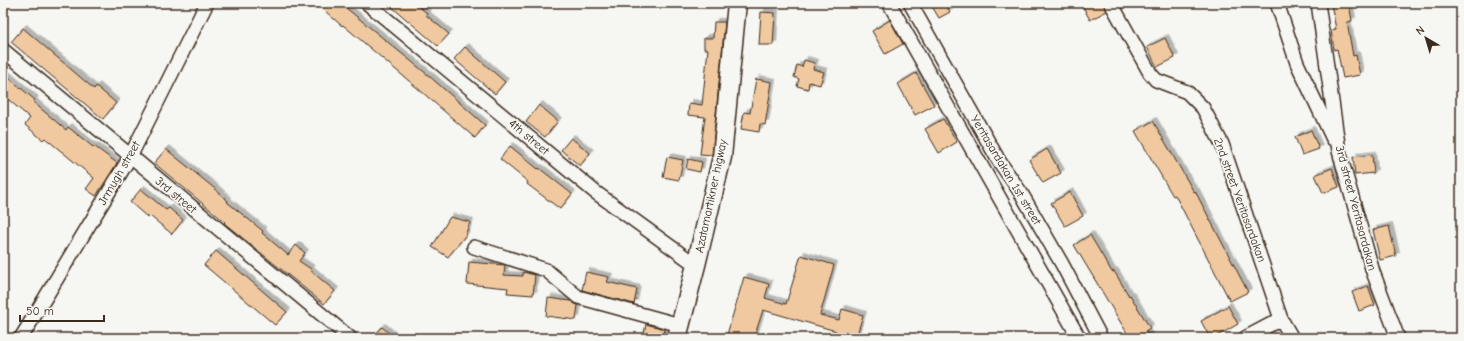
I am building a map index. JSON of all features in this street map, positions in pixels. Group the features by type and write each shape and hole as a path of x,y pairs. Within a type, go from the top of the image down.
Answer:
{"main road":[{"name":"Azatamartikner higway","path":"678,331 696,265 722,157 737,3"}],"street":[{"name":"Jrmugh street","path":"20,338 130,157 207,3"},
{"name":"4th street","path":"367,3 594,192 696,265"},
{"path":"889,3 1079,338"},
{"name":"Yeritasardakan 1st street","path":"910,3 999,161 1021,193 1062,264 1101,338"},
{"name":"2nd street Yeritasardakan","path":"1111,3 1150,73 1156,80 1187,92 1203,108 1222,144 1281,319 1292,338"},
{"path":"1277,3 1297,63 1339,152"},
{"name":"3rd street Yeritasardakan","path":"1318,3 1339,152 1373,272 1398,338"},
{"name":"3rd street","path":"3,50 130,157 350,338"},
{"path":"474,247 546,270 578,297 678,331"},
{"path":"1245,338 1281,319"}],"building":[{"path":"316,3 340,3 428,75 485,125 475,138 422,92"},
{"path":"387,3 414,3 449,34 438,46"},
{"path":"930,3 945,3 950,12 939,18"},
{"path":"1081,3 1103,3 1107,11 1090,20"},
{"path":"1349,3 1352,21 1347,22 1353,56 1356,55 1360,75 1343,78 1337,49 1334,50 1331,30 1336,29 1331,4"},
{"path":"761,12 775,13 773,45 759,45"},
{"path":"890,20 903,44 885,54 872,31"},
{"path":"714,22 725,22 712,155 700,154 705,117 688,115 689,103 702,105 708,49 704,49 704,38 713,38"},
{"path":"23,28 94,89 96,86 116,103 103,119 11,42"},
{"path":"1165,38 1175,58 1157,67 1147,47"},
{"path":"465,47 505,82 495,94 454,59"},
{"path":"804,60 815,63 813,69 824,72 820,85 809,82 808,89 797,86 799,79 794,77 797,65 802,67"},
{"path":"3,73 35,100 33,102 66,130 68,127 93,147 94,146 117,163 96,196 86,189 94,178 45,138 43,140 25,125 30,118 3,95"},
{"path":"916,73 934,105 915,115 898,84"},
{"path":"756,79 772,82 765,125 760,124 759,132 741,129 744,112 750,113"},
{"path":"539,105 558,121 545,137 526,122"},
{"path":"943,119 957,142 939,153 925,129"},
{"path":"1153,121 1194,192 1195,191 1248,292 1230,301 1175,195 1173,196 1135,131"},
{"path":"1311,130 1319,149 1302,155 1295,137"},
{"path":"571,138 590,153 580,166 561,150"},
{"path":"510,146 572,194 560,209 527,184 528,182 500,159"},
{"path":"166,149 214,188 228,201 227,202 263,231 262,233 288,255 296,245 305,253 299,261 311,269 310,270 335,291 324,304 224,223 225,222 154,163"},
{"path":"1047,149 1061,173 1043,183 1029,160"},
{"path":"1372,155 1374,173 1355,175 1353,157"},
{"path":"667,157 683,160 679,180 663,177"},
{"path":"688,159 702,162 700,172 686,169"},
{"path":"1332,168 1339,187 1323,193 1315,175"},
{"path":"141,189 166,210 169,208 183,220 172,234 150,216 148,218 130,202"},
{"path":"1070,192 1083,216 1065,226 1051,203"},
{"path":"450,217 470,222 465,236 448,257 432,247"},
{"path":"1389,226 1396,256 1380,260 1373,230"},
{"path":"1090,235 1112,272 1114,271 1150,328 1145,331 1150,338 1130,338 1074,245"},
{"path":"216,251 287,312 275,325 204,265"},
{"path":"801,255 834,265 820,315 839,320 842,309 863,315 856,338 834,338 836,331 763,310 754,338 726,338 744,277 769,284 765,298 786,304"},
{"path":"469,262 505,265 504,275 523,276 523,272 535,275 533,295 507,293 508,288 467,284"},
{"path":"586,272 609,277 607,282 637,289 634,304 582,290"},
{"path":"1368,286 1375,305 1359,311 1352,292"},
{"path":"548,298 571,301 578,305 576,320 546,316"},
{"path":"1228,306 1238,324 1214,338 1210,338 1201,321"},
{"path":"646,324 665,329 663,338 643,338"},
{"path":"382,327 395,338 372,338"}]}
